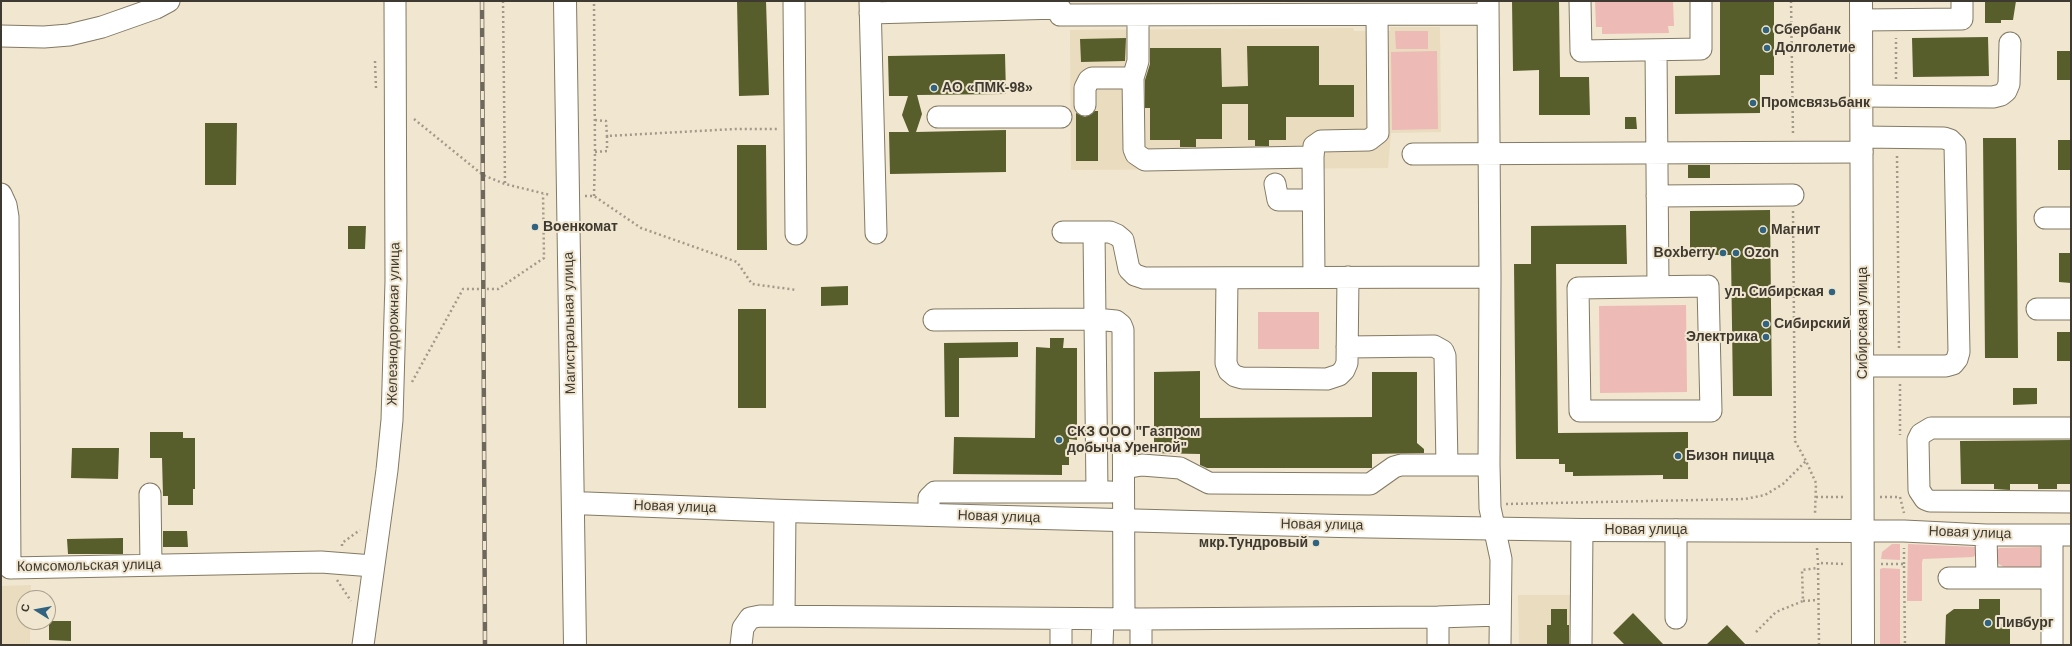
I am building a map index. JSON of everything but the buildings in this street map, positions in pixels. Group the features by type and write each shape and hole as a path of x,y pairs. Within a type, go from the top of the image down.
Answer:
{"main road":[{"name":"Магистральная улица","path":"565,1 567,195 574,503 575,645"},
{"name":"Сибирская улица","path":"1861,11 1863,645"},
{"name":"Новая улица","path":"574,503 1124,521 1582,530 1863,531"}],"street":[{"path":"1,36 44,37 69,35 102,27 156,8 169,1"},
{"name":"Железнодорожная улица","path":"363,645 387,470 393,382 396,281 395,1"},
{"path":"794,1 796,234"},
{"path":"1580,1 1581,51 1701,49 1701,1"},
{"path":"1861,11 1896,20 1962,19 1962,1"},
{"path":"876,233 870,7 1138,15 1238,8 1377,15 1488,8 1490,154 1489,465 1490,508 1501,559 1500,645"},
{"path":"1138,15 1138,61 1133,78 1134,149 1136,154 1145,160 1312,157"},
{"path":"1314,277 1312,157 1314,146 1321,141 1370,140 1378,133 1377,15"},
{"path":"1861,96 1993,97 2001,95 2006,91 2009,84 2010,43"},
{"path":"1656,50 1658,286"},
{"path":"1085,105 1085,88 1089,80 1092,78 1133,78"},
{"path":"938,117 1062,117"},
{"path":"1413,154 1793,152 1862,144 1896,137 1944,138 1950,140 1955,145 1957,152 1959,344 1957,359 1953,364 1946,366 1863,366"},
{"path":"1275,184 1278,200 1313,200"},
{"name":"Комсомольская улица","path":"1,194 8,216 4,567 340,563 373,566"},
{"path":"1658,196 1793,195"},
{"path":"2046,218 2071,218"},
{"path":"1063,232 1110,232 1118,235 1123,240 1126,249 1129,268 1135,275 1144,278 1490,277"},
{"path":"1094,232 1097,492"},
{"path":"1227,278 1226,363 1229,371 1235,376 1242,378 1334,378 1344,370 1347,363 1348,277"},
{"path":"1658,286 1708,286 1711,411 1580,412 1578,288 1658,286"},
{"path":"2037,309 2071,309"},
{"path":"934,320 1095,319 1116,321 1123,330 1124,521 1132,619 1142,645"},
{"path":"1347,347 1434,346 1443,351 1445,356 1447,464"},
{"path":"2071,428 1931,428 1921,434 1918,440 1919,490 1925,500 2071,502"},
{"path":"1124,468 1142,465 1180,468 1209,483 1370,484 1394,467 1401,465 1489,465"},
{"path":"929,515 929,498 935,492 1124,492"},
{"path":"150,494 151,565"},
{"path":"784,616 785,511"},
{"path":"1581,645 1582,530"},
{"path":"1676,530 1676,618"},
{"name":"Новая улица","path":"1863,531 1904,531 1986,535 2062,535"},
{"path":"1986,535 1987,578"},
{"path":"2052,645 2052,578 2062,535"},
{"path":"1949,578 2052,578"},
{"path":"741,645 743,628 750,618 760,616 1132,619 1438,617 1500,615"},
{"path":"1438,617 1438,645"},
{"path":"1061,619 1061,645"},
{"path":"1102,619 1102,645"}],"path":[{"path":"503,1 504,184"},
{"path":"594,1 594,196 641,228 737,262 752,284 797,290"},
{"path":"1791,1 1793,152"},
{"path":"1896,20 1896,96"},
{"path":"411,384 463,289 498,289 544,258 543,194 504,184 483,175 466,159 415,121 413,116"},
{"path":"595,120 606,121 607,136 607,151 595,152"},
{"path":"607,136 735,129 795,129"},
{"path":"1896,137 1900,436"},
{"path":"1793,195 1795,441 1816,483 1814,530"},
{"path":"1505,496 1505,504 1745,499 1765,495 1783,484 1806,462"},
{"path":"1900,489 1900,497"},
{"path":"350,608 351,601 337,580 342,543 363,528 378,530"},
{"path":"1803,601 1802,570 1818,568"},
{"path":"1756,632 1776,612 1803,601 1818,600"}],"shaded area":[{"path":"1253,1 1366,1 1253,2"},
{"path":"1595,1 1673,1 1674,26 1668,26 1669,33 1602,34 1602,27 1596,27"},
{"path":"1390,27 1440,27 1441,132 1391,133 1388,168 1071,170 1070,30 1353,28 1354,31 1390,31"},
{"path":"1395,31 1428,31 1428,49 1396,49"},
{"path":"1437,51 1438,129 1392,130 1391,52"},
{"path":"1686,305 1687,392 1600,393 1599,306"},
{"path":"1258,312 1319,312 1319,349 1258,349"},
{"path":"1892,544 1900,544 1900,560 1881,559 1882,552"},
{"path":"1908,544 1975,547 1978,553 1973,557 1923,559 1922,601 1907,601"},
{"path":"2040,547 2041,568 2004,567 1995,562 1995,553 1999,548"},
{"path":"1880,569 1900,569 1900,645 1880,645"},
{"path":"31,585 31,590 16,590 16,630 30,630 30,645 1,645 1,586"},
{"path":"1518,595 1586,595 1587,645 1519,645"}],"railway":[{"path":"482,1 485,645"}],"place":[{"name":"Сбербанк","path":"1766,30"},
{"name":"Долголетие","path":"1767,48"},
{"name":"АО «ПМК-98»","path":"934,88"},
{"name":"Промсвязьбанк","path":"1753,103"},
{"name":"Военкомат","path":"535,227"},
{"name":"Магнит","path":"1763,230"},
{"name":"Boxberry","path":"1723,253"},
{"name":"Ozon","path":"1736,253"},
{"name":"ул. Сибирская","path":"1832,292"},
{"name":"Сибирский","path":"1766,324"},
{"name":"Электрика","path":"1766,337"},
{"name":"СКЗ ООО \"Газпром добыча Уренгой\"","path":"1059,440"},
{"name":"Бизон пицца","path":"1678,456"},
{"name":"мкр.Тундровый","path":"1316,543"},
{"name":"Пивбург","path":"1988,623"}]}
